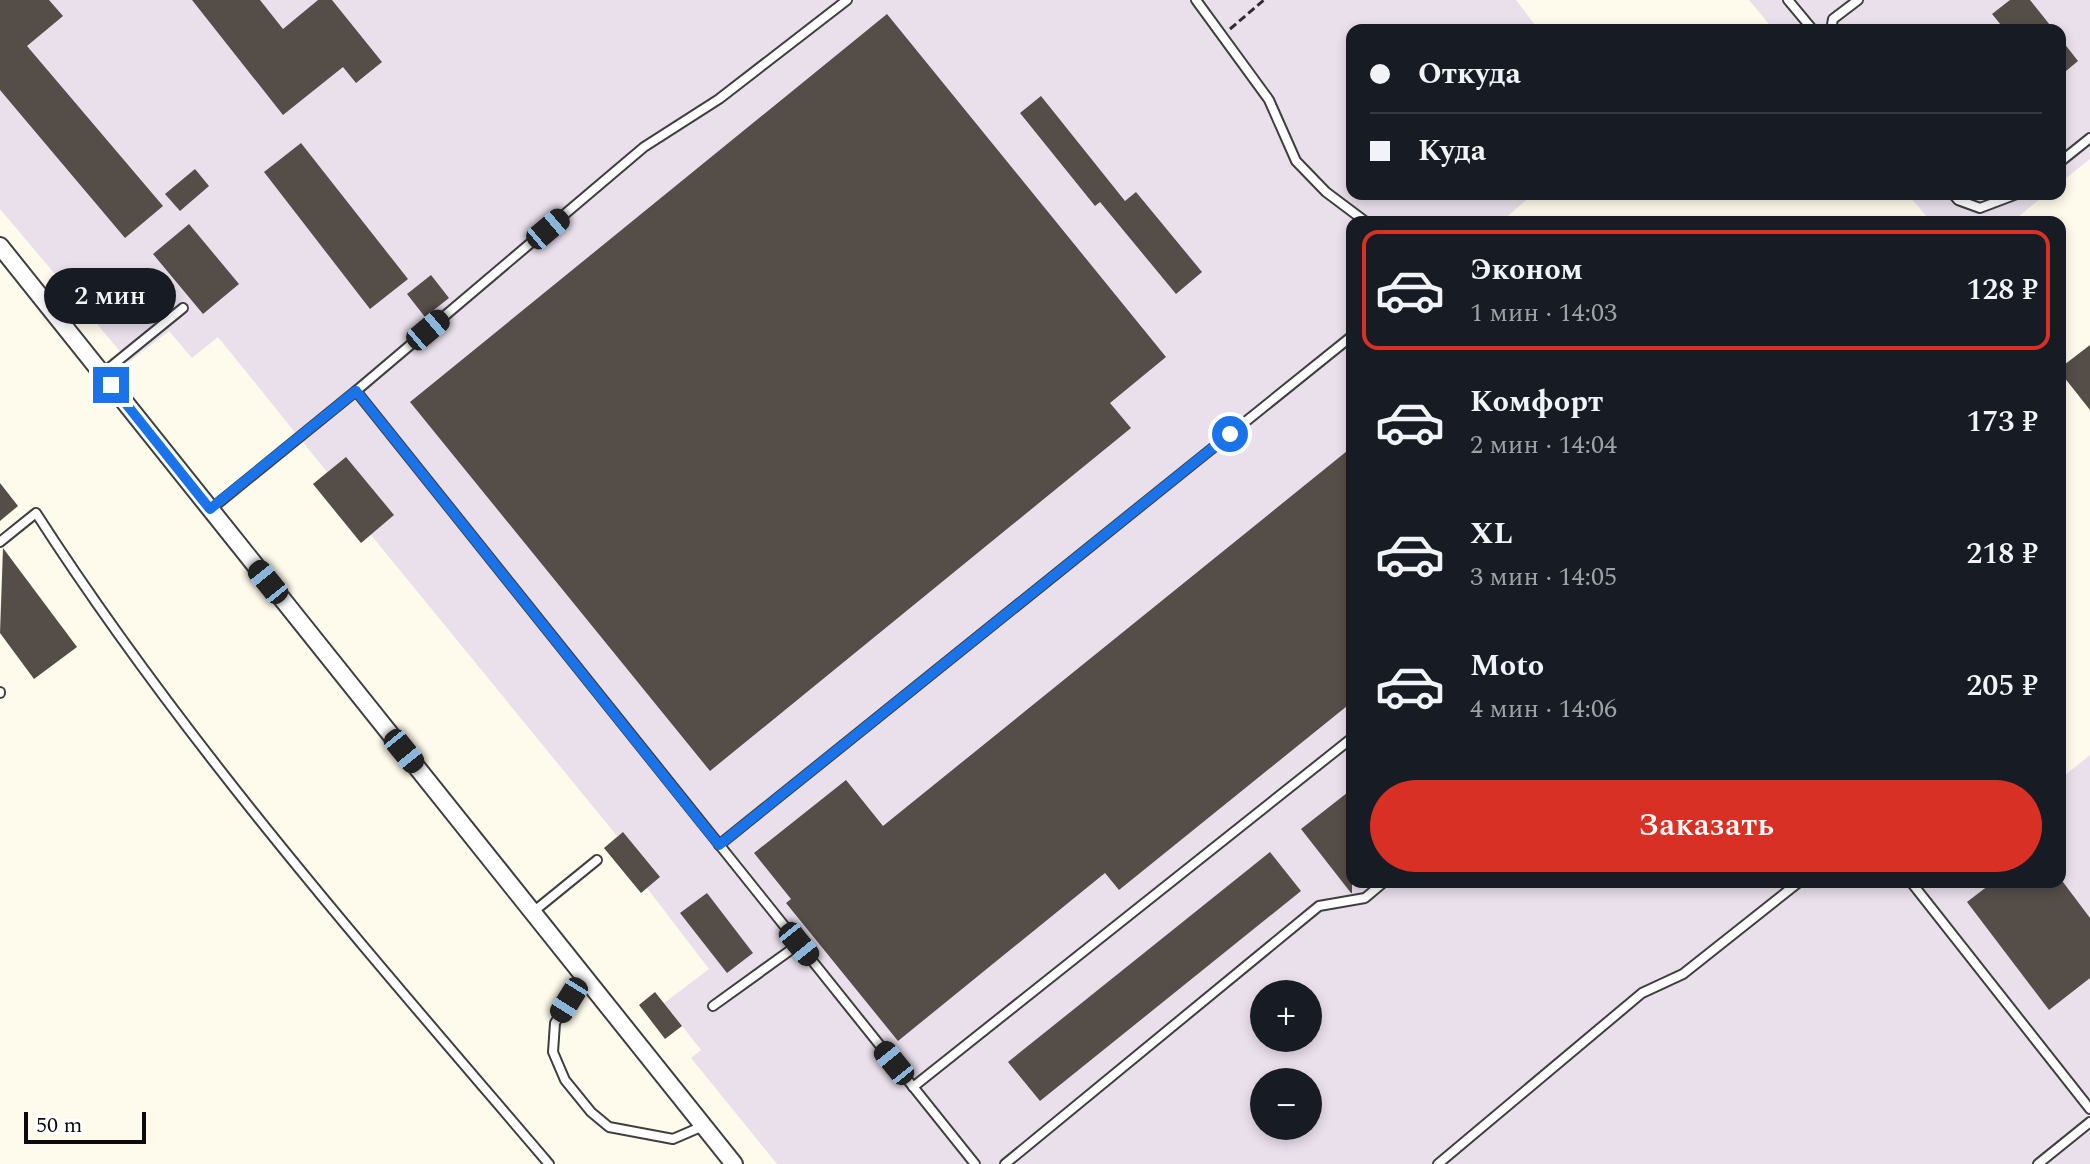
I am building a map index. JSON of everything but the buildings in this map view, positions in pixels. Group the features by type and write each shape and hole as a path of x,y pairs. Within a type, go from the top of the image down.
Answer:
{"street":[{"path":"0,248 734,1164"}],"lane":[{"path":"210,509 356,391 644,147 719,99 847,0"},
{"path":"1196,0 1269,100 1296,161 1326,192 1358,216"},
{"path":"1788,0 1808,24"},
{"path":"1832,24 1833,19 1858,0"},
{"path":"2066,157 2090,138"},
{"path":"1958,200 1980,208 2001,200"},
{"path":"102,374 183,308"},
{"path":"719,845 1346,341"},
{"path":"356,391 975,1164"},
{"path":"0,542 36,513 94,604 253,813 549,1164"},
{"path":"913,1087 1346,743"},
{"path":"533,912 597,860"},
{"path":"1005,1164 1319,906 1365,898 1377,888"},
{"path":"1438,1164 1642,993 1683,974 1791,888"},
{"path":"1916,888 2090,1109"},
{"path":"713,1006 799,944"},
{"path":"584,976 555,1023 553,1052 565,1080 591,1112 609,1127 673,1139 703,1126"},
{"path":"2038,1164 2090,1122"}],"path":[{"path":"1223,35 1264,0"}],"shaded area":[{"path":"0,0 1516,0 1534,24 1346,24 1346,200 1526,200 1508,216 1346,216 1346,888 2066,888 2066,774 2090,755 2090,1164 777,1164 691,1058 701,1050 664,1003 709,969 647,888 641,893 604,848 617,836 371,535 361,543 313,484 327,472 218,337 192,358 169,331 129,362 0,209"},
{"path":"1749,0 2090,0 2090,159 2066,178 2066,24 1769,24"},
{"path":"1913,200 2039,200 2019,216 1926,216"}],"route":[{"path":"111,385 210,509 356,391 719,845 1230,434"}]}
